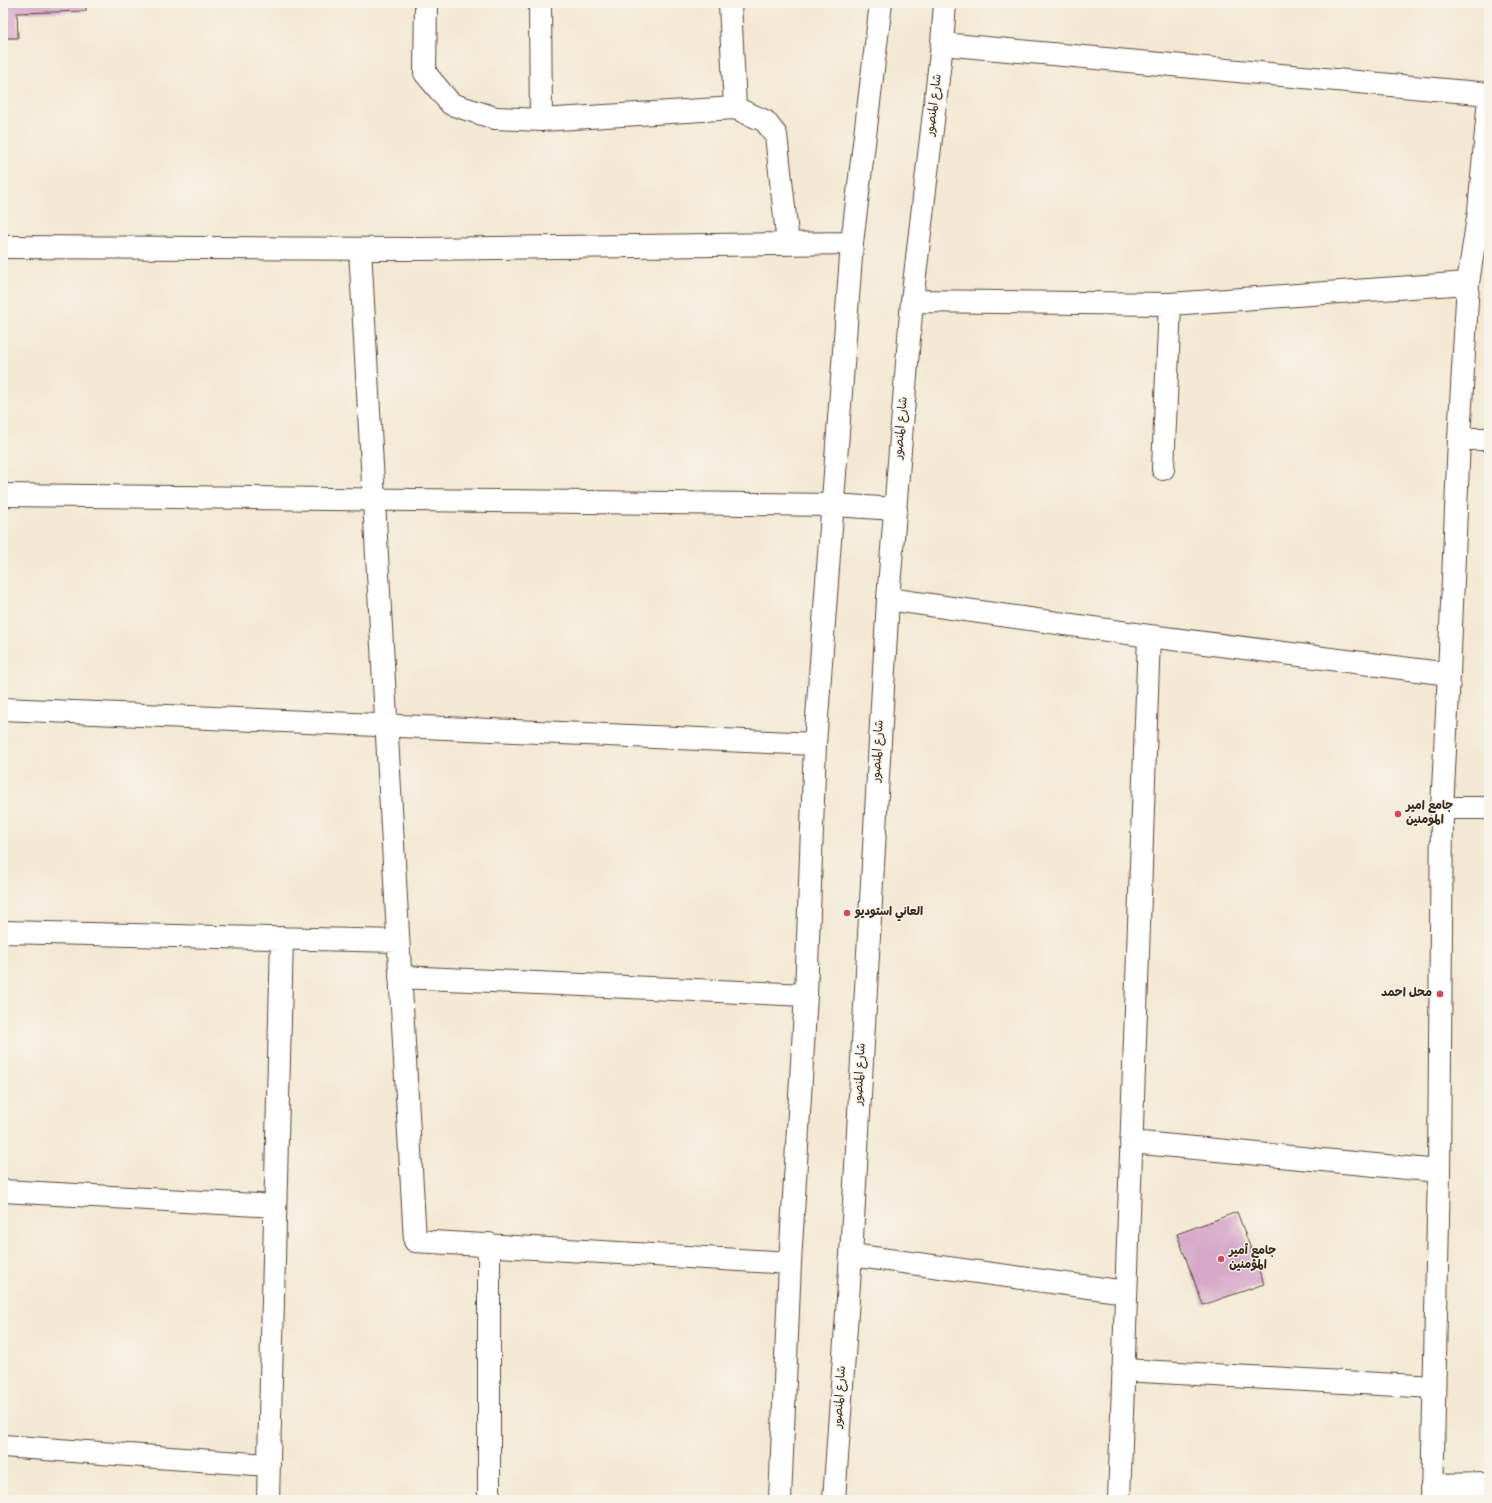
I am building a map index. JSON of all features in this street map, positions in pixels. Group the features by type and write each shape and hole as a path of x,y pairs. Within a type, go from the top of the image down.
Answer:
{"street":[{"path":"426,3 425,73 451,104 495,118 541,120 735,108 765,121 776,135 788,244"},
{"path":"540,3 541,120"},
{"path":"730,3 735,108"},
{"path":"780,1500 790,1263 806,995 815,744 852,243 881,3"},
{"name":"شارع المنصور","path":"834,1500 851,1255 888,599 912,301 942,44 945,3"},
{"path":"942,44 1489,94"},
{"path":"1489,98 1484,211 1468,283 1459,439 1442,808 1439,1171 1432,1492 1489,1484"},
{"path":"3,247 419,249 852,243"},
{"path":"360,249 415,1241 489,1244 790,1263"},
{"path":"912,301 1170,304 1468,283"},
{"path":"1163,470 1170,304"},
{"path":"1459,439 1489,439"},
{"path":"3,495 833,505 896,509"},
{"path":"888,599 1149,636 1449,674"},
{"path":"1119,1500 1149,636"},
{"path":"3,709 815,744"},
{"path":"1442,808 1489,808"},
{"path":"3,932 398,941"},
{"path":"268,1500 282,938"},
{"path":"400,977 806,995"},
{"path":"1131,1142 1439,1171"},
{"path":"3,1191 275,1206"},
{"path":"489,1244 489,1500"},
{"path":"851,1255 1126,1292"},
{"path":"1124,1370 1434,1387"},
{"path":"3,1446 268,1465"}],"building":[{"path":"3,3 86,3 86,11 17,13 18,38 3,38"},
{"name":"جامع أمير المؤمنين","path":"1237,1212 1264,1284 1203,1305 1177,1234"}],"place":[{"name":"جامع امير المومنين","path":"1398,814"},
{"name":"العاني استوديو","path":"847,913"},
{"name":"محل احمد","path":"1440,994"},
{"name":"جامع أمير المؤمنين","path":"1221,1259"}]}
